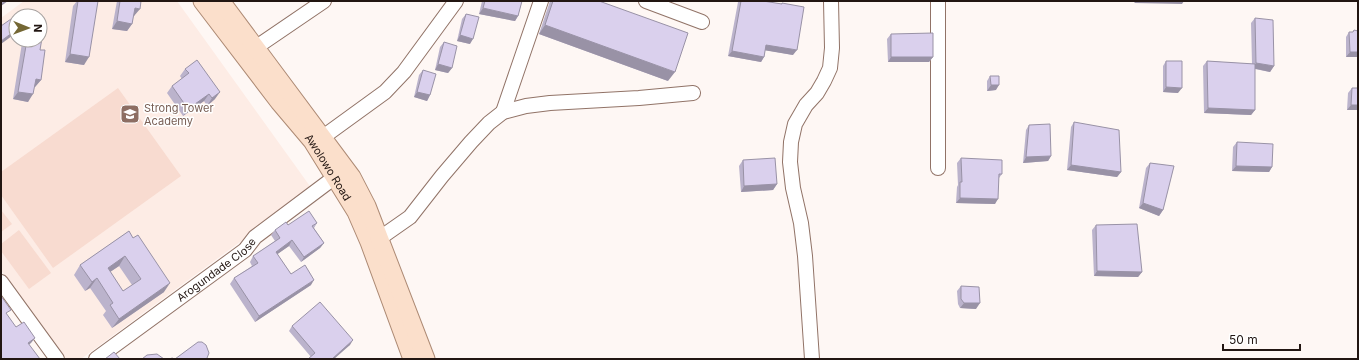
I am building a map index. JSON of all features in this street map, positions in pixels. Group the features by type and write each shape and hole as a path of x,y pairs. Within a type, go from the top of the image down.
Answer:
{"main road":[{"name":"Awolowo Road","path":"202,1 279,102 312,141 356,212 369,242 412,359"},
{"name":"Awolowo Road","path":"221,1 352,177 367,206 426,359"}],"street":[{"path":"255,48 324,1"},
{"path":"323,137 386,92 404,72 456,1"},
{"path":"503,112 541,1"},
{"path":"646,1 702,22"},
{"path":"812,359 806,256 801,223 793,188 790,162 791,142 795,124 806,105 817,94 830,68 832,48 831,1"},
{"path":"938,1 938,168"},
{"path":"380,238 410,217 471,142 489,123 503,112 526,106 550,103 639,98 693,93"},
{"name":"Arogundade Close","path":"96,359 245,250 255,237 335,177"},
{"path":"1,282 57,359"}],"shaded area":[{"name":"Strong Tower Academy","path":"24,1 177,1 312,189 81,359 65,359 1,270 1,18 8,13 8,48 48,48 48,8 15,8"},
{"path":"118,88 181,176 53,268 1,195 1,172"},
{"path":"1,210 12,224 1,232"},
{"path":"19,230 51,273 29,289 1,251 1,244"}],"building":[{"path":"78,1 98,1 89,57 70,54"},
{"path":"120,1 141,1 140,9 135,8 132,24 117,21"},
{"path":"485,1 522,1 518,16 483,8"},
{"path":"553,1 599,1 688,33 675,72 545,25"},
{"path":"741,1 763,1 804,7 797,50 766,45 764,57 732,51"},
{"path":"466,14 479,17 473,39 460,35"},
{"path":"1255,18 1273,20 1274,66 1256,63"},
{"path":"8,21 8,36 1,41 1,26"},
{"path":"1354,30 1358,31 1358,52 1350,52 1349,32 1353,32"},
{"path":"933,33 933,57 891,57 891,34"},
{"path":"444,42 457,46 452,68 438,64"},
{"path":"26,48 40,48 40,50 45,50 41,80 36,79 33,94 18,92"},
{"path":"197,60 220,92 212,98 209,94 188,109 172,86 189,73 185,69"},
{"path":"1166,61 1182,61 1182,88 1166,87"},
{"path":"1207,61 1255,64 1255,110 1208,108"},
{"path":"423,70 436,74 430,95 417,92"},
{"path":"990,76 999,76 999,85 991,85"},
{"path":"1352,88 1358,88 1358,105 1351,105"},
{"path":"1074,122 1119,130 1121,172 1071,165"},
{"path":"1050,124 1051,156 1026,157 1029,125"},
{"path":"1237,142 1273,144 1272,167 1236,166"},
{"path":"775,158 777,184 744,186 743,160"},
{"path":"961,158 1002,160 1002,174 999,174 998,199 960,198 960,182 962,182"},
{"path":"1150,163 1174,166 1163,210 1143,203"},
{"path":"309,211 317,223 312,226 324,243 304,257 292,240 276,252 291,274 305,265 314,280 259,316 234,278 258,263 253,256 280,238 275,230 286,222 288,225"},
{"path":"1137,224 1142,272 1097,271 1096,225"},
{"path":"129,231 133,238 138,235 170,283 119,319 110,305 113,303 97,278 92,282 80,265","holes":["125,256 141,279 123,291 108,268"]},
{"path":"961,286 979,287 980,303 964,303 961,299"},
{"path":"1,296 11,310 6,313 16,327 24,322 35,338 28,343 40,359 1,359"},
{"path":"320,302 353,340 332,359 308,359 315,353 292,326"},
{"path":"198,342 202,342 206,345 209,353 206,359 175,359"},
{"path":"114,352 120,359 105,359"},
{"path":"157,354 164,359 142,359 147,355"}],"place":[{"name":"Strong Tower Academy","path":"130,114"}]}
